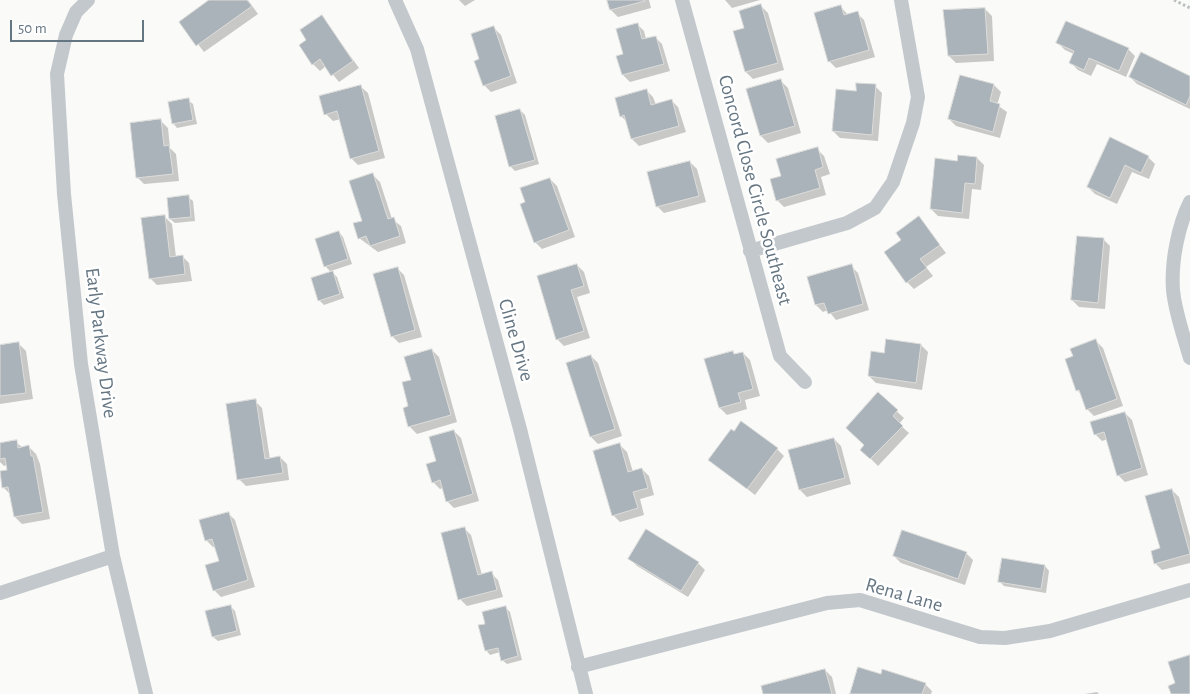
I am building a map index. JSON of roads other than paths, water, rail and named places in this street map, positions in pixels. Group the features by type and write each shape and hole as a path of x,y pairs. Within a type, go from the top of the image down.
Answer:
{"street":[{"name":"Early Parkway Drive","path":"88,0 76,12 66,35 57,74 64,194 80,364 113,556 146,694"},
{"name":"Cline Drive","path":"395,0 416,49 520,429 586,694"},
{"name":"Concord Close Circle Southeast","path":"682,0 780,356 806,382"},
{"path":"750,251 847,223 875,208 893,182 913,123 918,97 901,0"},
{"path":"1190,202 1185,211 1176,247 1173,290 1190,358"},
{"path":"0,593 113,556"},
{"name":"Rena Lane","path":"578,667 827,603 860,600 980,637 1005,638 1050,631 1190,590"}]}
